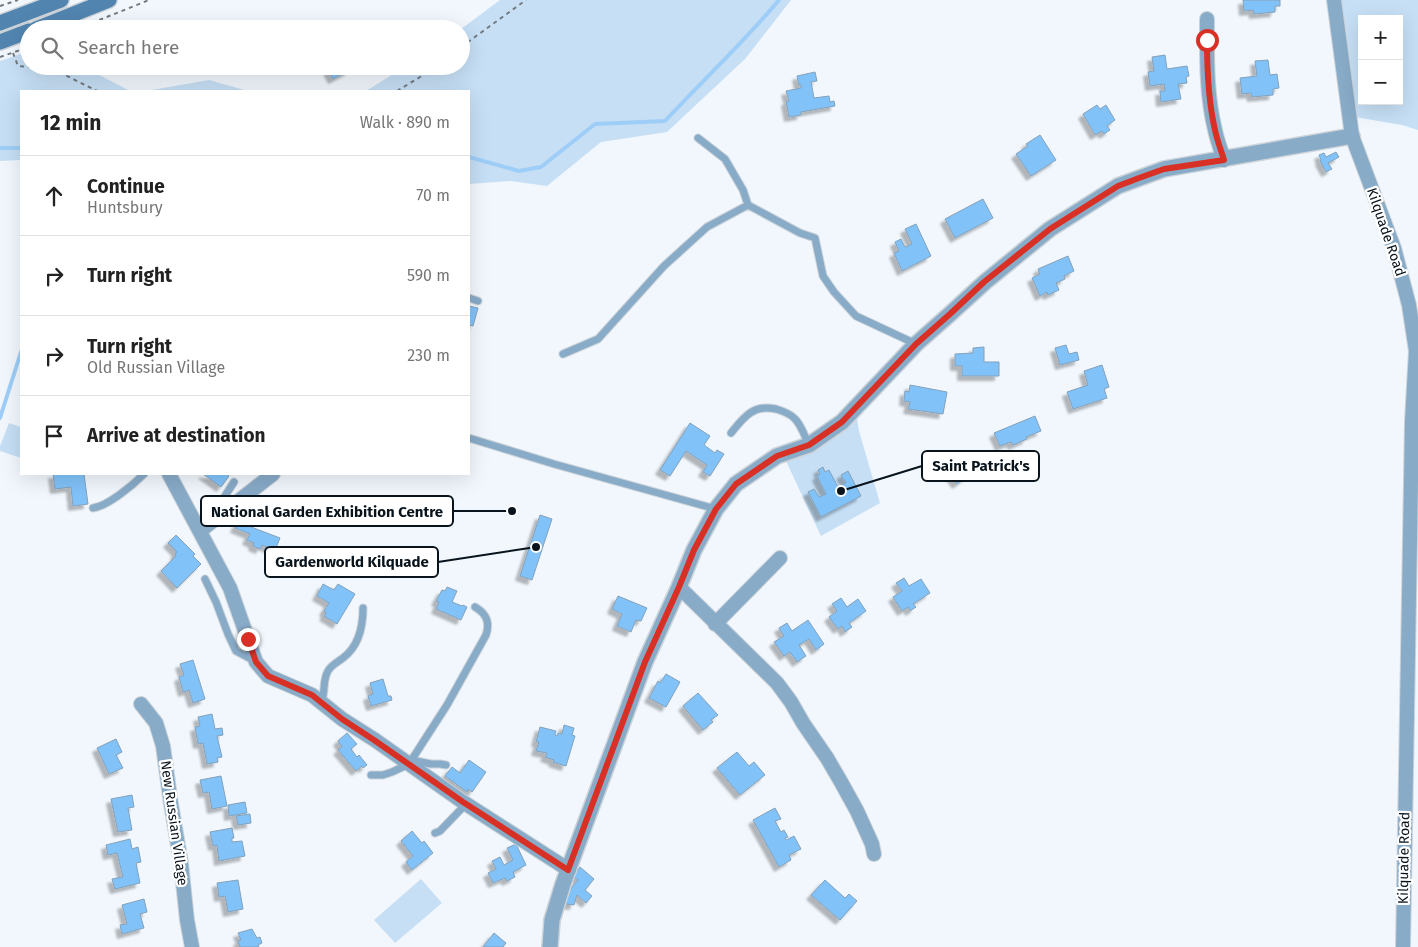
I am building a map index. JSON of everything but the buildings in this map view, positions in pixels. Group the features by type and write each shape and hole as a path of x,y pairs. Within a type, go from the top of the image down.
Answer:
{"main road":[{"path":"0,23 61,0"},
{"path":"59,20 109,0"},
{"path":"0,42 20,34"}],"street":[{"name":"Kilquade Road","path":"1334,0 1352,136 1394,248 1408,305 1416,350 1412,430 1403,947"},
{"path":"1207,19 1207,71 1210,101 1215,131 1224,160"},
{"path":"550,947 552,920 568,870 645,662 694,550 716,509 736,484 777,456 809,445 842,422 916,344 984,282 1050,229 1118,186 1164,169 1224,160 1352,136"},
{"path":"170,475 230,588 254,658 268,676 304,691 342,719 410,762 466,804 568,870"},
{"path":"200,531 272,475"},
{"path":"715,624 780,558"},
{"path":"679,587 777,683 791,702 802,723 828,758 857,811 872,844 874,854"},
{"name":"New Russian Village","path":"141,704 156,723 164,746 181,863 186,920 192,947"}],"lane":[{"path":"698,138 725,159 743,190 748,205 800,233 815,238 823,276 834,292 856,316 916,344"},
{"path":"563,354 598,339 664,266 707,226 748,205"},
{"path":"470,298 478,301"},
{"path":"731,433 744,416 756,409 768,407 783,411 796,420 809,445"},
{"path":"470,438 716,509"},
{"path":"93,508 100,507 143,475"},
{"path":"215,520 214,516 223,498 234,482"},
{"path":"205,579 236,651 249,658 254,658"},
{"path":"372,775 383,775 392,772 410,762 448,704 486,636 488,623 484,613 475,607"},
{"path":"321,702 324,696 323,686 329,669 349,654 360,632 363,608"},
{"path":"410,762 446,765"},
{"path":"435,833 440,831 466,804"}],"path":[{"path":"0,6 18,0"},
{"path":"99,20 148,0"},
{"path":"470,40 526,0"},
{"path":"0,57 20,50"},
{"path":"13,53 18,66 20,66"},
{"path":"65,75 96,90"},
{"path":"399,90 423,75"}],"shaded area":[{"path":"500,0 791,0 745,59 667,132 601,142 547,186 511,181 470,184 470,90 368,90 392,75 470,75 470,22"},
{"path":"1341,0 1418,0 1418,130 1402,125 1355,117 1341,15"},
{"path":"20,54 20,75 99,75 128,90 20,90 20,160 0,161 0,61"},
{"path":"209,80 244,90 152,90"},
{"path":"856,412 859,431 880,503 821,536 786,461 811,450"},
{"path":"9,423 20,427 20,458 0,451 0,446"},
{"path":"421,879 442,903 395,943 374,920"}],"waterway":[{"path":"470,157 519,171 541,167 595,124 665,121 738,46 779,0"},
{"path":"0,148 20,148"},
{"path":"0,418 20,355"}],"place":[{"name":"Saint Patrick's","path":"841,491"},
{"name":"National Garden Exhibition Centre","path":"512,511"},
{"name":"Gardenworld Kilquade","path":"536,547"}],"route":[{"path":"248,639 256,662 268,676 312,695 342,719 463,802 568,870 645,662 694,550 716,509 736,484 777,456 809,445 842,422 916,344 984,282 1050,229 1118,186 1164,169 1224,160 1215,131 1210,101 1207,71 1207,40"}]}
